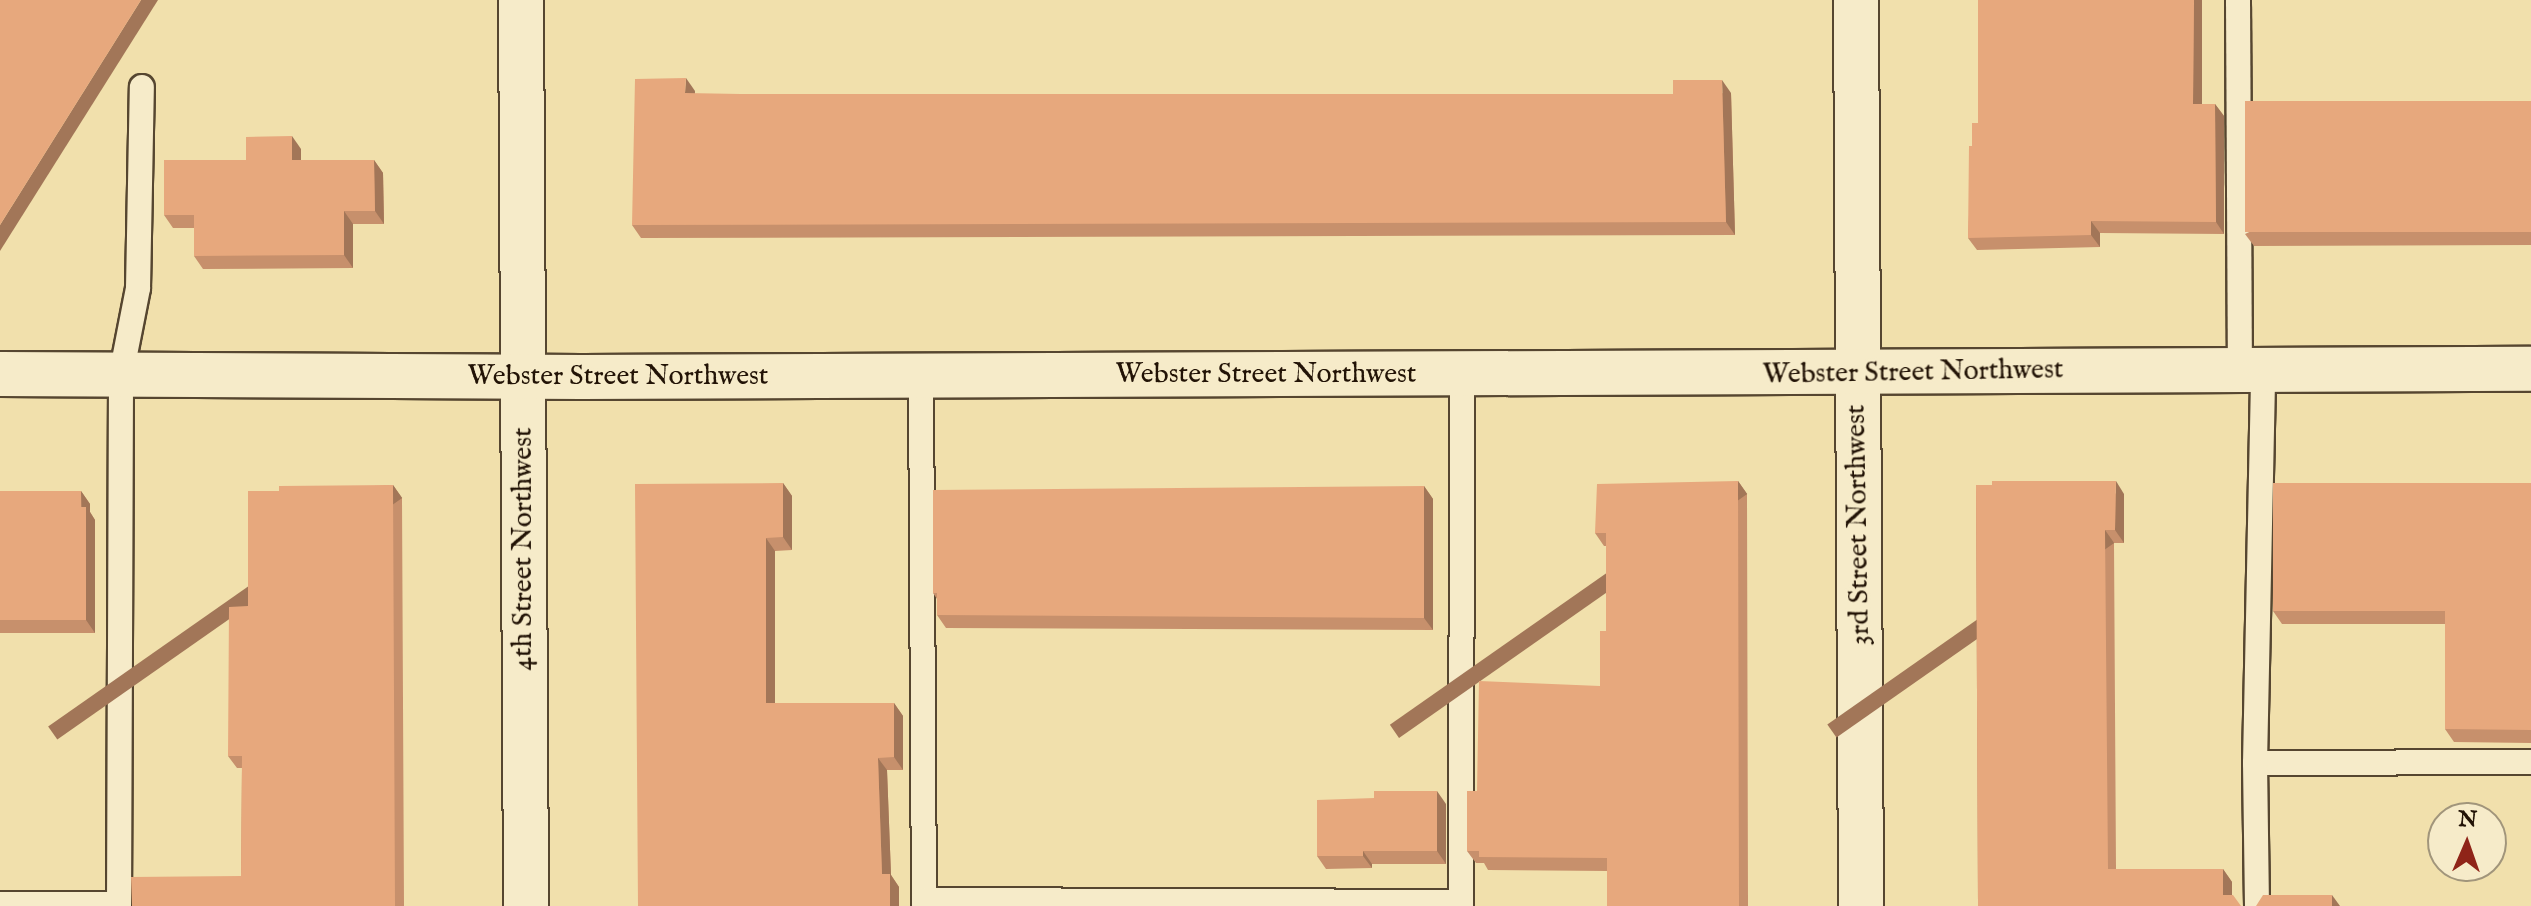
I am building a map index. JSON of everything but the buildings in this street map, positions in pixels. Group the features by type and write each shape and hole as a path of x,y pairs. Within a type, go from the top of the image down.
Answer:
{"street":[{"name":"4th Street Northwest","path":"521,0 526,906"},
{"name":"3rd Street Northwest","path":"1856,0 1861,906"},
{"name":"Webster Street Northwest","path":"0,374 523,377 2531,369"}],"lane":[{"path":"2238,0 2252,370 2257,906"},
{"path":"0,904 119,905 121,375 138,288 142,87"},
{"path":"921,376 924,903 1461,904 1462,375"},
{"path":"2255,763 2531,762"}]}
